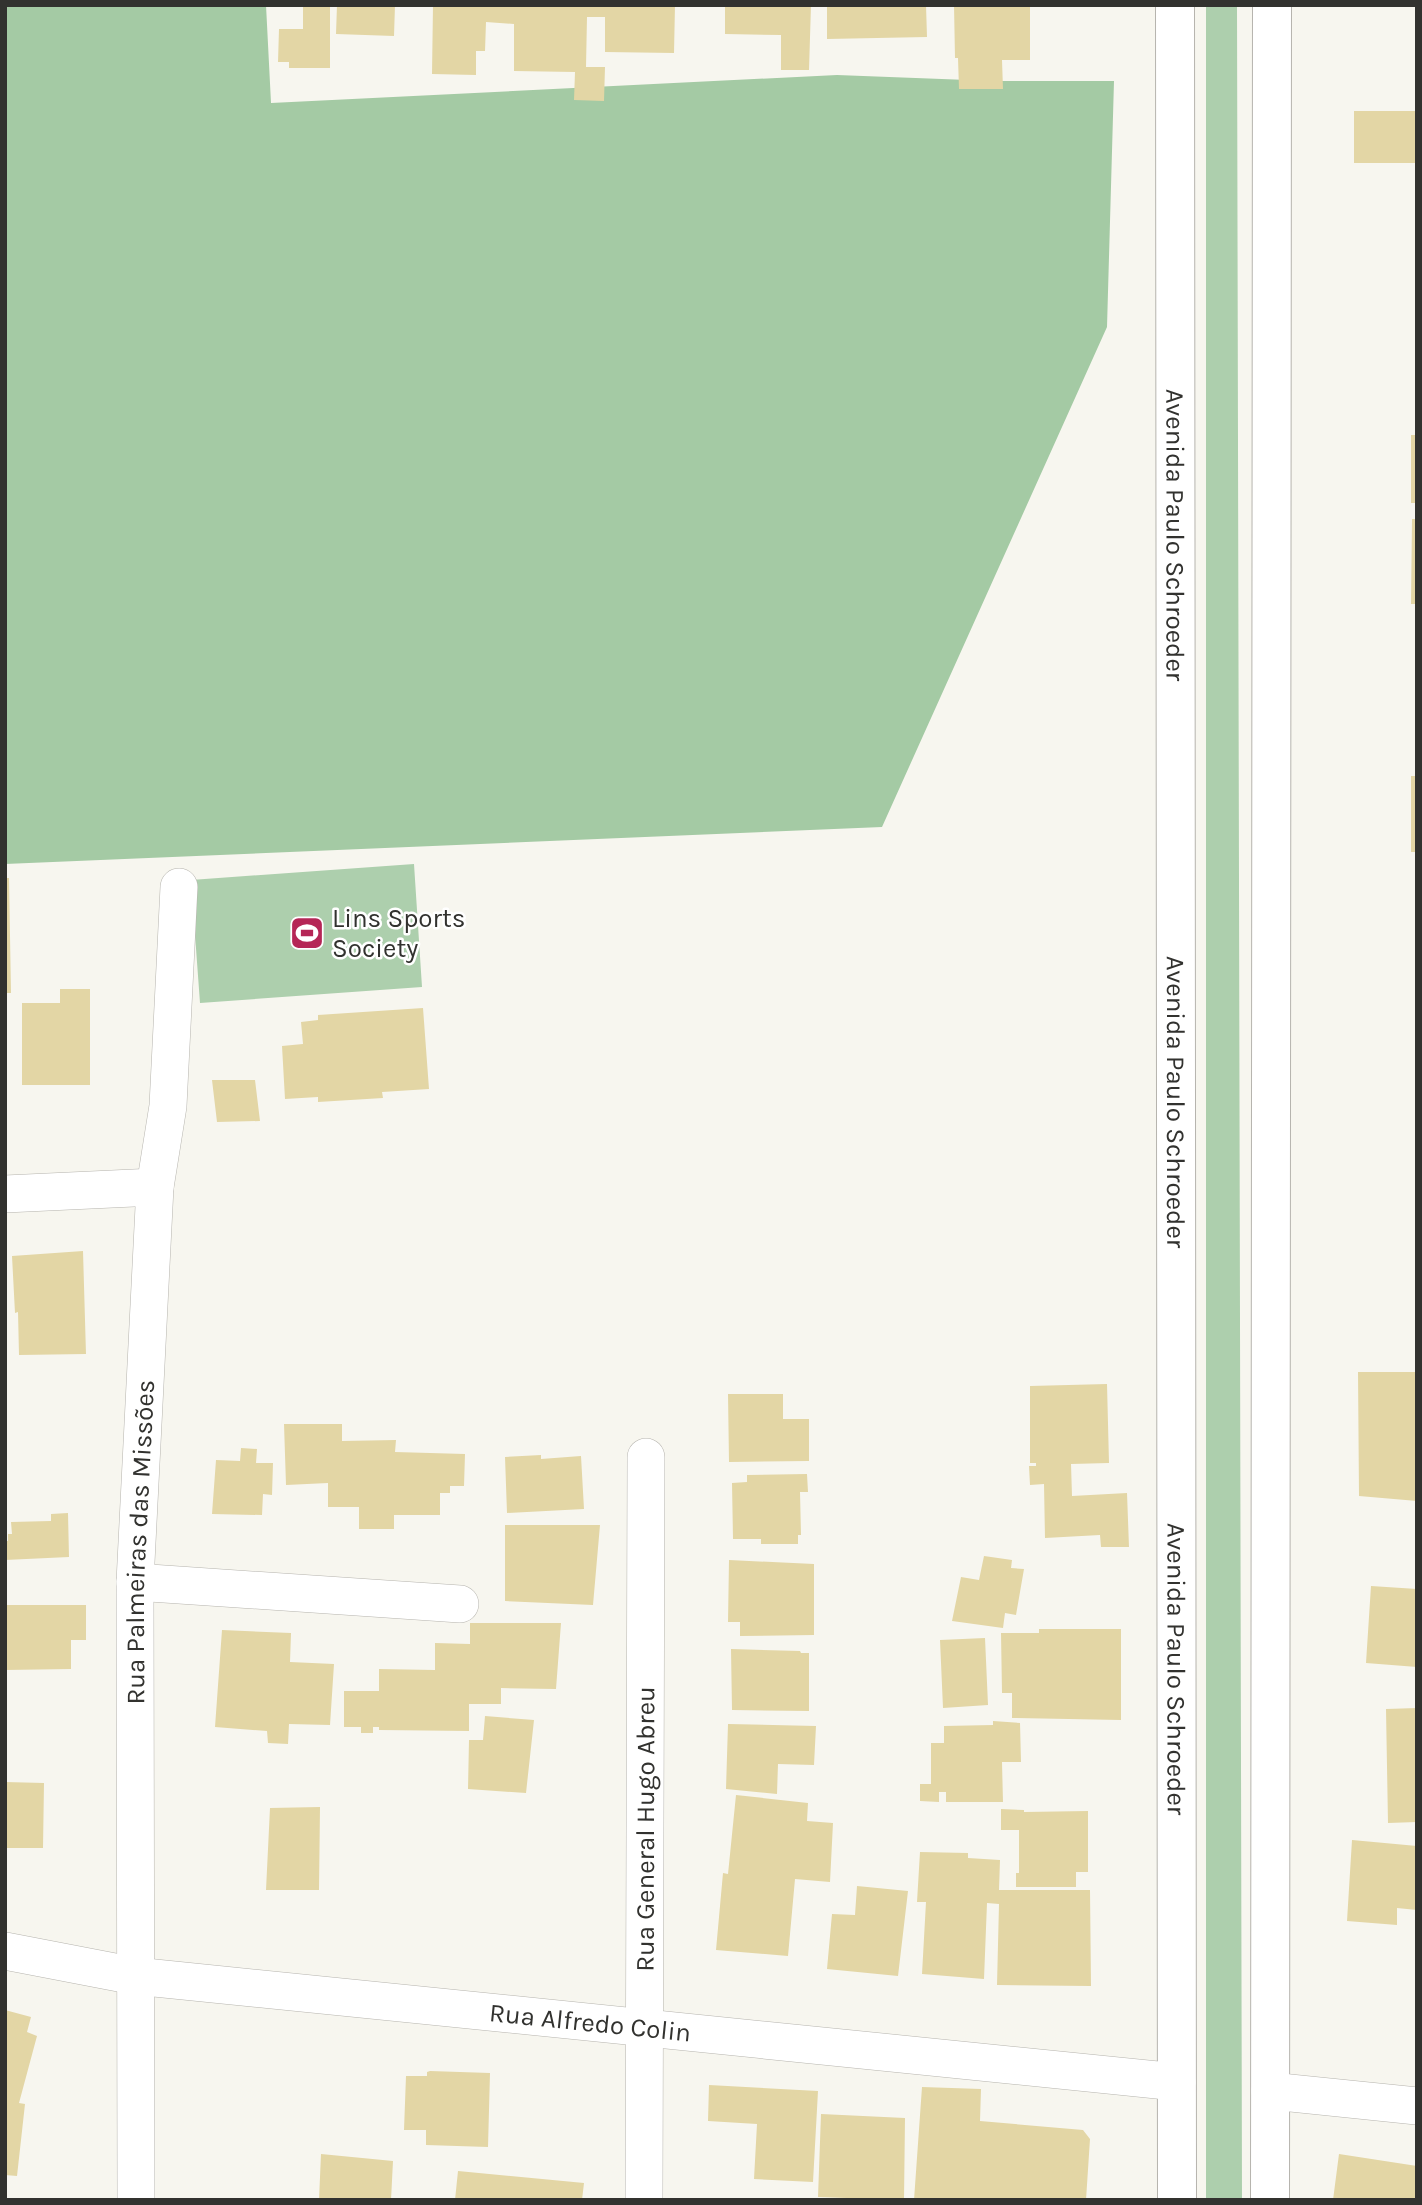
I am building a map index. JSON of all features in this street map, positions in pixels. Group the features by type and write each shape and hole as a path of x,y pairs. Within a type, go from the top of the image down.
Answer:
{"main road":[{"name":"Avenida Paulo Schroeder","path":"1175,5 1177,2200"},
{"path":"1270,2200 1272,5"}],"street":[{"name":"Rua Palmeiras das Missões","path":"136,2200 135,1583 155,1187 168,1106 178,887"},
{"path":"5,1194 155,1187"},
{"name":"Rua General Hugo Abreu","path":"644,2200 646,1457"},
{"path":"135,1583 460,1604"},
{"name":"Rua Alfredo Colin","path":"5,1951 135,1976 1177,2081"},
{"path":"1270,2091 1417,2106"}],"green space":[{"path":"5,5 266,5 271,103 837,75 994,81 1114,81 1107,327 882,827 5,864"},
{"path":"1206,5 1237,5 1242,2200 1206,2200"},
{"name":"Lins Sports Society","path":"414,864 422,987 200,1003 191,880"}],"building":[{"path":"303,5 330,5 330,68 289,68 289,62 278,62 279,29 303,29"},
{"path":"337,5 395,5 394,36 336,34"},
{"path":"433,5 675,5 674,53 605,52 605,17 587,17 586,67 605,67 604,101 574,100 575,72 514,71 514,24 486,22 485,51 476,51 476,75 432,74"},
{"path":"725,5 811,5 809,70 781,70 781,35 725,34"},
{"path":"827,5 926,5 927,37 827,39"},
{"path":"954,5 1030,5 1030,60 1002,60 1003,89 959,89 958,58 955,58"},
{"path":"1354,111 1417,111 1417,163 1354,163"},
{"path":"1411,435 1417,435 1417,503 1411,503"},
{"path":"1412,519 1417,519 1417,604 1411,604"},
{"path":"1411,776 1417,776 1417,852 1411,852"},
{"path":"5,878 9,878 11,993 5,993"},
{"path":"60,989 90,989 90,1085 22,1085 22,1003 60,1003"},
{"path":"423,1008 429,1089 382,1092 383,1098 318,1102 318,1097 285,1099 282,1046 303,1044 301,1022 318,1020 318,1015"},
{"path":"212,1080 255,1080 260,1121 217,1122"},
{"path":"83,1251 86,1354 19,1355 12,1256"},
{"path":"1358,1372 1417,1372 1417,1501 1359,1496"},
{"path":"1107,1384 1109,1463 1071,1464 1072,1496 1127,1493 1129,1547 1101,1547 1100,1535 1045,1538 1044,1484 1030,1485 1029,1466 1036,1466 1036,1463 1030,1463 1030,1386"},
{"path":"728,1394 783,1394 783,1419 809,1419 809,1461 729,1462"},
{"path":"284,1424 342,1424 342,1441 396,1440 395,1452 465,1454 464,1486 450,1486 450,1493 440,1493 440,1515 394,1515 394,1529 359,1529 359,1507 328,1507 328,1483 286,1485"},
{"path":"241,1448 257,1449 256,1463 273,1463 272,1495 263,1494 262,1515 212,1514 216,1460 240,1461"},
{"path":"541,1455 541,1459 581,1456 584,1509 507,1513 505,1457"},
{"path":"807,1474 808,1492 800,1492 801,1535 798,1535 798,1544 761,1544 761,1539 733,1539 732,1483 747,1482 747,1475"},
{"path":"68,1513 69,1557 5,1560 5,1541 8,1541 8,1534 12,1534 11,1522 51,1521 51,1514"},
{"path":"505,1525 600,1525 593,1605 505,1601"},
{"path":"984,1556 1012,1560 1011,1568 1024,1569 1016,1615 1005,1613 1003,1628 952,1621 961,1577 979,1580"},
{"path":"729,1560 814,1564 814,1635 740,1636 740,1622 728,1622"},
{"path":"1371,1586 1417,1589 1417,1667 1366,1663"},
{"path":"5,1605 86,1605 86,1640 71,1640 71,1669 5,1670"},
{"path":"470,1623 561,1623 556,1689 501,1688 501,1704 469,1704 469,1731 379,1730 379,1727 373,1727 373,1733 361,1733 361,1727 344,1727 344,1691 379,1691 379,1669 435,1670 435,1643 470,1644"},
{"path":"1039,1629 1121,1629 1121,1720 1012,1718 1012,1693 1002,1693 1001,1633 1039,1633"},
{"path":"222,1630 291,1633 290,1662 334,1664 330,1725 289,1724 288,1744 268,1743 267,1731 215,1727"},
{"path":"985,1638 988,1705 943,1708 940,1640"},
{"path":"731,1649 809,1653 809,1711 732,1710"},
{"path":"1417,1708 1417,1822 1388,1823 1386,1709"},
{"path":"485,1716 534,1720 526,1793 468,1789 469,1740 483,1740"},
{"path":"993,1721 1020,1723 1021,1762 1002,1762 1003,1802 946,1802 946,1792 939,1792 939,1802 920,1801 920,1784 931,1784 931,1743 944,1743 944,1726 993,1725"},
{"path":"728,1724 816,1726 814,1765 778,1764 777,1794 726,1789"},
{"path":"5,1782 44,1783 43,1848 5,1848"},
{"path":"736,1795 808,1803 807,1821 833,1823 830,1882 795,1879 788,1956 716,1950 723,1873 728,1874"},
{"path":"320,1807 319,1890 266,1890 270,1808"},
{"path":"1001,1809 1024,1812 1088,1811 1088,1872 1076,1872 1076,1887 1016,1887 1016,1873 1019,1873 1019,1830 1001,1830"},
{"path":"1352,1840 1417,1846 1417,1910 1397,1908 1397,1925 1347,1921"},
{"path":"920,1852 968,1853 968,1858 1000,1860 999,1890 1090,1890 1091,1986 997,1985 999,1904 987,1903 984,1979 922,1974 926,1902 917,1902"},
{"path":"857,1886 908,1891 898,1976 827,1969 832,1914 855,1915"},
{"path":"5,2010 31,2017 27,2032 37,2036 19,2103 25,2104 17,2176 5,2175"},
{"path":"430,2071 490,2073 488,2147 426,2145 426,2130 404,2130 406,2076 427,2076"},
{"path":"709,2085 818,2091 813,2182 754,2179 757,2124 708,2121"},
{"path":"922,2087 981,2089 980,2121 1083,2130 1090,2139 1086,2200 914,2200"},
{"path":"821,2114 905,2118 904,2200 818,2197"},
{"path":"321,2154 393,2161 391,2200 319,2200"},
{"path":"1339,2154 1417,2166 1417,2200 1333,2200"},
{"path":"458,2171 584,2183 582,2200 455,2200"}],"place":[{"name":"Lins Sports Society","path":"307,933"}]}
